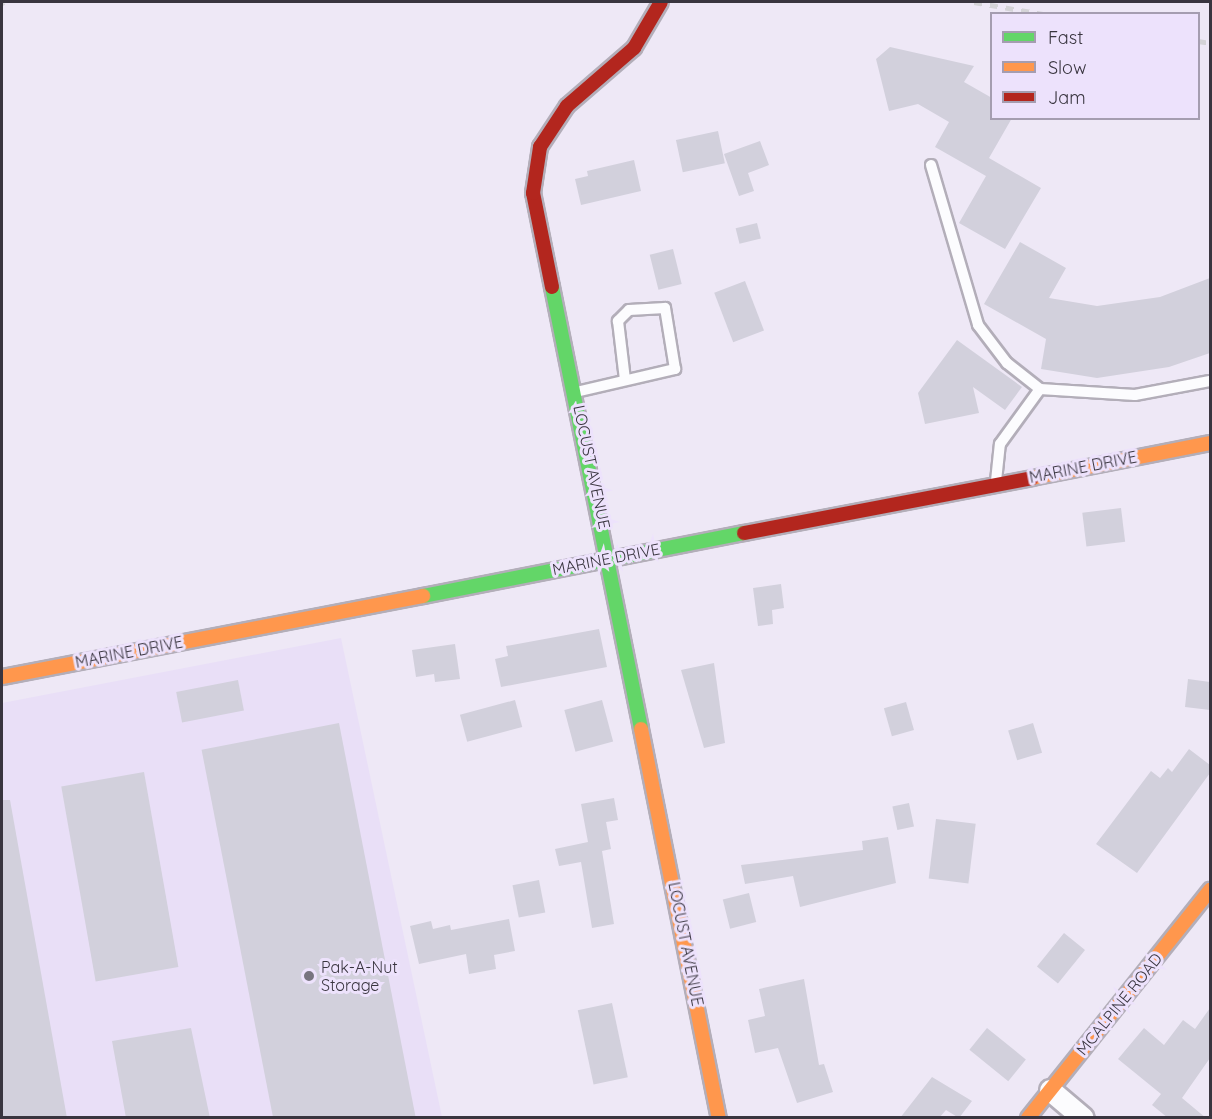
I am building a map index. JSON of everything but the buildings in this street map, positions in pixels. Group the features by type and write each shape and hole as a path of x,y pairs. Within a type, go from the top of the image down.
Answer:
{"street":[{"name":"LOCUST AVENUE","path":"662,2 634,48 567,106 540,147 533,193 611,558 719,1118"},
{"name":"MARINE DRIVE","path":"2,677 1210,443"},
{"name":"MCALPINE ROAD","path":"1028,1118 1210,890"},
{"path":"1050,1090 1083,1118"}],"lane":[{"path":"931,165 978,325 1007,363 1040,389 1135,395 1210,381"},
{"path":"576,392 675,369 664,308 629,310 618,321 625,380"},
{"path":"995,484 1000,444 1040,389"}],"shaded area":[{"path":"341,638 442,1117 2,1118 2,703"}],"railway":[{"path":"974,2 1032,12"},
{"path":"1200,41 1210,43"}],"traffic: fast":[{"path":"552,287 641,729"},
{"path":"423,596 744,533"}],"traffic: slow":[{"path":"1032,478 1210,443"},
{"path":"2,677 423,596"},
{"path":"641,729 719,1118"},
{"path":"1028,1118 1210,890"}],"traffic: jam":[{"path":"552,287 533,193 540,147 567,106 634,48 661,2"},
{"path":"744,533 1032,478"}],"place":[{"name":"Pak-A-Nut Storage","path":"309,976"}]}
